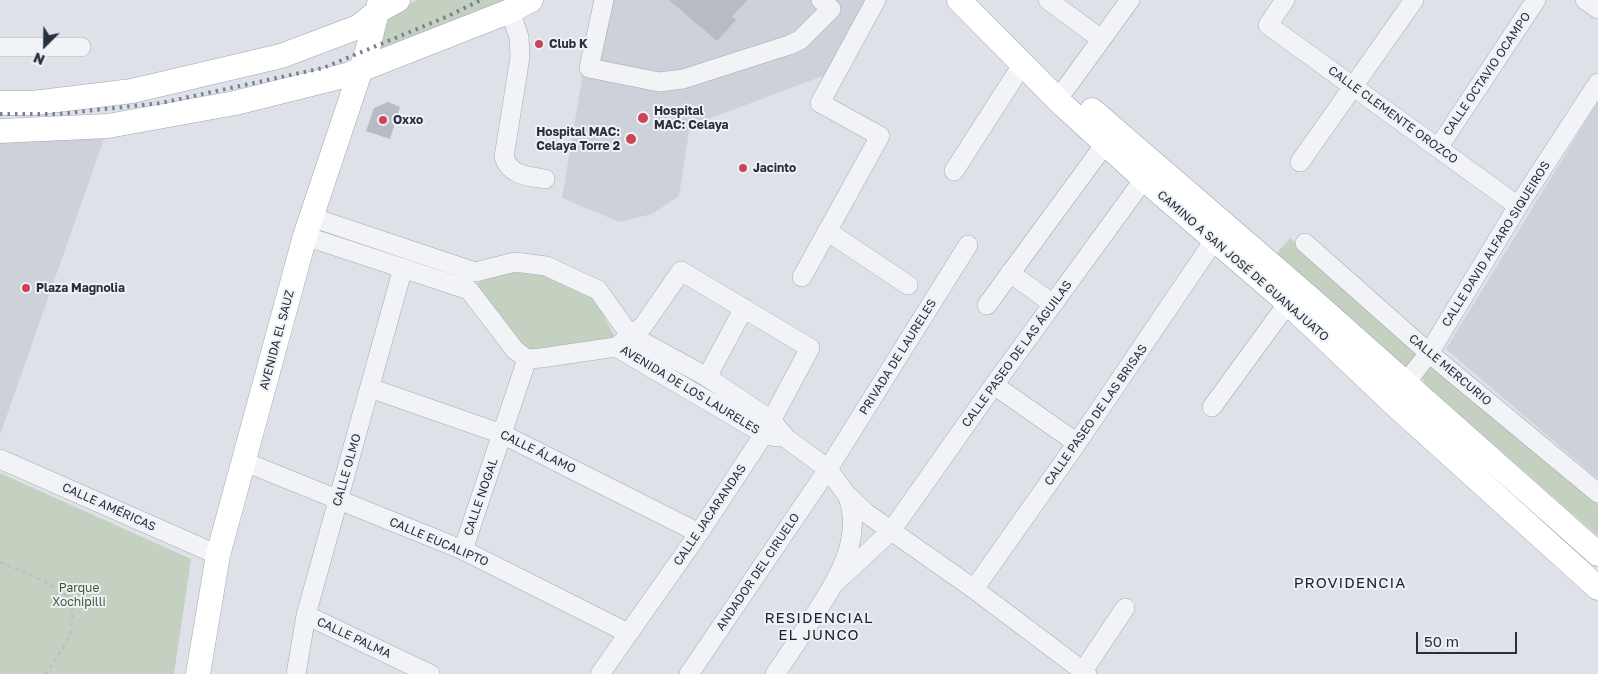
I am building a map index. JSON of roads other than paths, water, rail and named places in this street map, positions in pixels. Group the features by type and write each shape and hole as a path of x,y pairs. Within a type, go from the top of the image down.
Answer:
{"main road":[{"name":"CAMINO A SAN JOSÉ DE GUANAJUATO","path":"959,0 1022,65 1061,93 1300,301 1405,382 1598,554"},
{"name":"CAMINO A SAN JOSÉ DE GUANAJUATO","path":"980,0 1105,144 1216,239"},
{"name":"AVENIDA EL SAUZ","path":"198,674 218,555 245,462 308,226 385,4"},
{"path":"0,104 33,103 132,91 280,56 358,27 385,4"},
{"path":"0,131 108,126 235,103 347,75 520,5"},
{"path":"1216,239 1220,234 1226,234 1234,238 1298,294 1300,301"},
{"name":"CAMINO A SAN JOSÉ DE GUANAJUATO","path":"1300,301 1392,402 1598,588"}],"street":[{"path":"604,1 589,68 659,82 683,80 800,40 831,9 821,0"},
{"path":"802,277 880,136 820,104 876,0"},
{"path":"1048,0 1101,39"},
{"path":"1061,93 1130,0"},
{"name":"CALLE CLEMENTE OROZCO","path":"1285,0 1268,25 1518,206"},
{"path":"1300,162 1414,0"},
{"name":"CALLE OCTAVIO OCAMPO","path":"1438,148 1536,0"},
{"path":"1585,0 1598,8"},
{"path":"520,5 518,37 520,57 504,157 506,165 512,170 545,179"},
{"path":"0,47 80,47"},
{"path":"954,172 1022,65"},
{"name":"CALLE DAVID ALFARO SIQUEIROS","path":"1392,402 1405,382 1429,353 1518,206 1598,83"},
{"path":"987,305 1105,144"},
{"name":"CALLE PASEO DE LAS ÁGUILAS","path":"836,582 891,531 994,384 1144,179"},
{"path":"308,226 404,268 469,290 515,350 527,358"},
{"name":"AVENIDA DE LOS LAURELES","path":"308,226 476,272 515,262 546,266 598,290 623,341 786,439 828,470 846,494 866,513 974,589 1085,672"},
{"path":"827,232 908,285"},
{"name":"CALLE PASEO DE LAS BRISAS","path":"974,589 1077,443 1216,239"},
{"name":"CALLE MERCURIO","path":"1305,243 1429,353 1598,493"},
{"name":"PRIVADA DE LAURELES","path":"828,470 968,245"},
{"name":"CALLE OLMO","path":"296,674 306,615 404,268"},
{"path":"623,341 643,326 681,271 744,308 707,377"},
{"path":"1010,273 1053,304"},
{"path":"1212,407 1300,301"},
{"name":"CALLE JACARANDAS","path":"600,674 699,533 767,427 810,348 744,308"},
{"name":"AVENIDA DE LOS LAURELES","path":"527,358 541,358 623,341 707,377 767,427"},
{"name":"CALLE NOGAL","path":"463,550 527,358"},
{"path":"994,384 1077,443"},
{"name":"CALLE ÁLAMO","path":"370,388 502,434 699,533"},
{"name":"CALLE AMÉRICAS","path":"0,459 218,555"},
{"name":"CALLE EUCALIPTO","path":"245,462 463,550 628,633"},
{"name":"ANDADOR DEL CIRUELO","path":"689,674 828,470"},
{"path":"776,674 836,582 852,536 852,507 846,494"},
{"path":"1085,672 1125,608"},
{"name":"CALLE PALMA","path":"306,615 430,674"}],"railway":[{"path":"0,114 58,114 161,103 323,68 446,17 481,0"}],"place":[{"name":"Club K","path":"539,44"},
{"name":"Hospital MAC: Celaya","path":"643,118"},
{"name":"Oxxo","path":"383,120"},
{"name":"Hospital MAC: Celaya Torre 2","path":"631,139"},
{"name":"Jacinto","path":"743,168"},
{"name":"Plaza Magnolia","path":"26,288"}],"district":[{"name":"PROVIDENCIA","path":"1350,583"},
{"name":"RESIDENCIAL EL JUNCO","path":"819,626"}],"park label":[{"name":"Parque Xochipilli","path":"79,595"}]}
